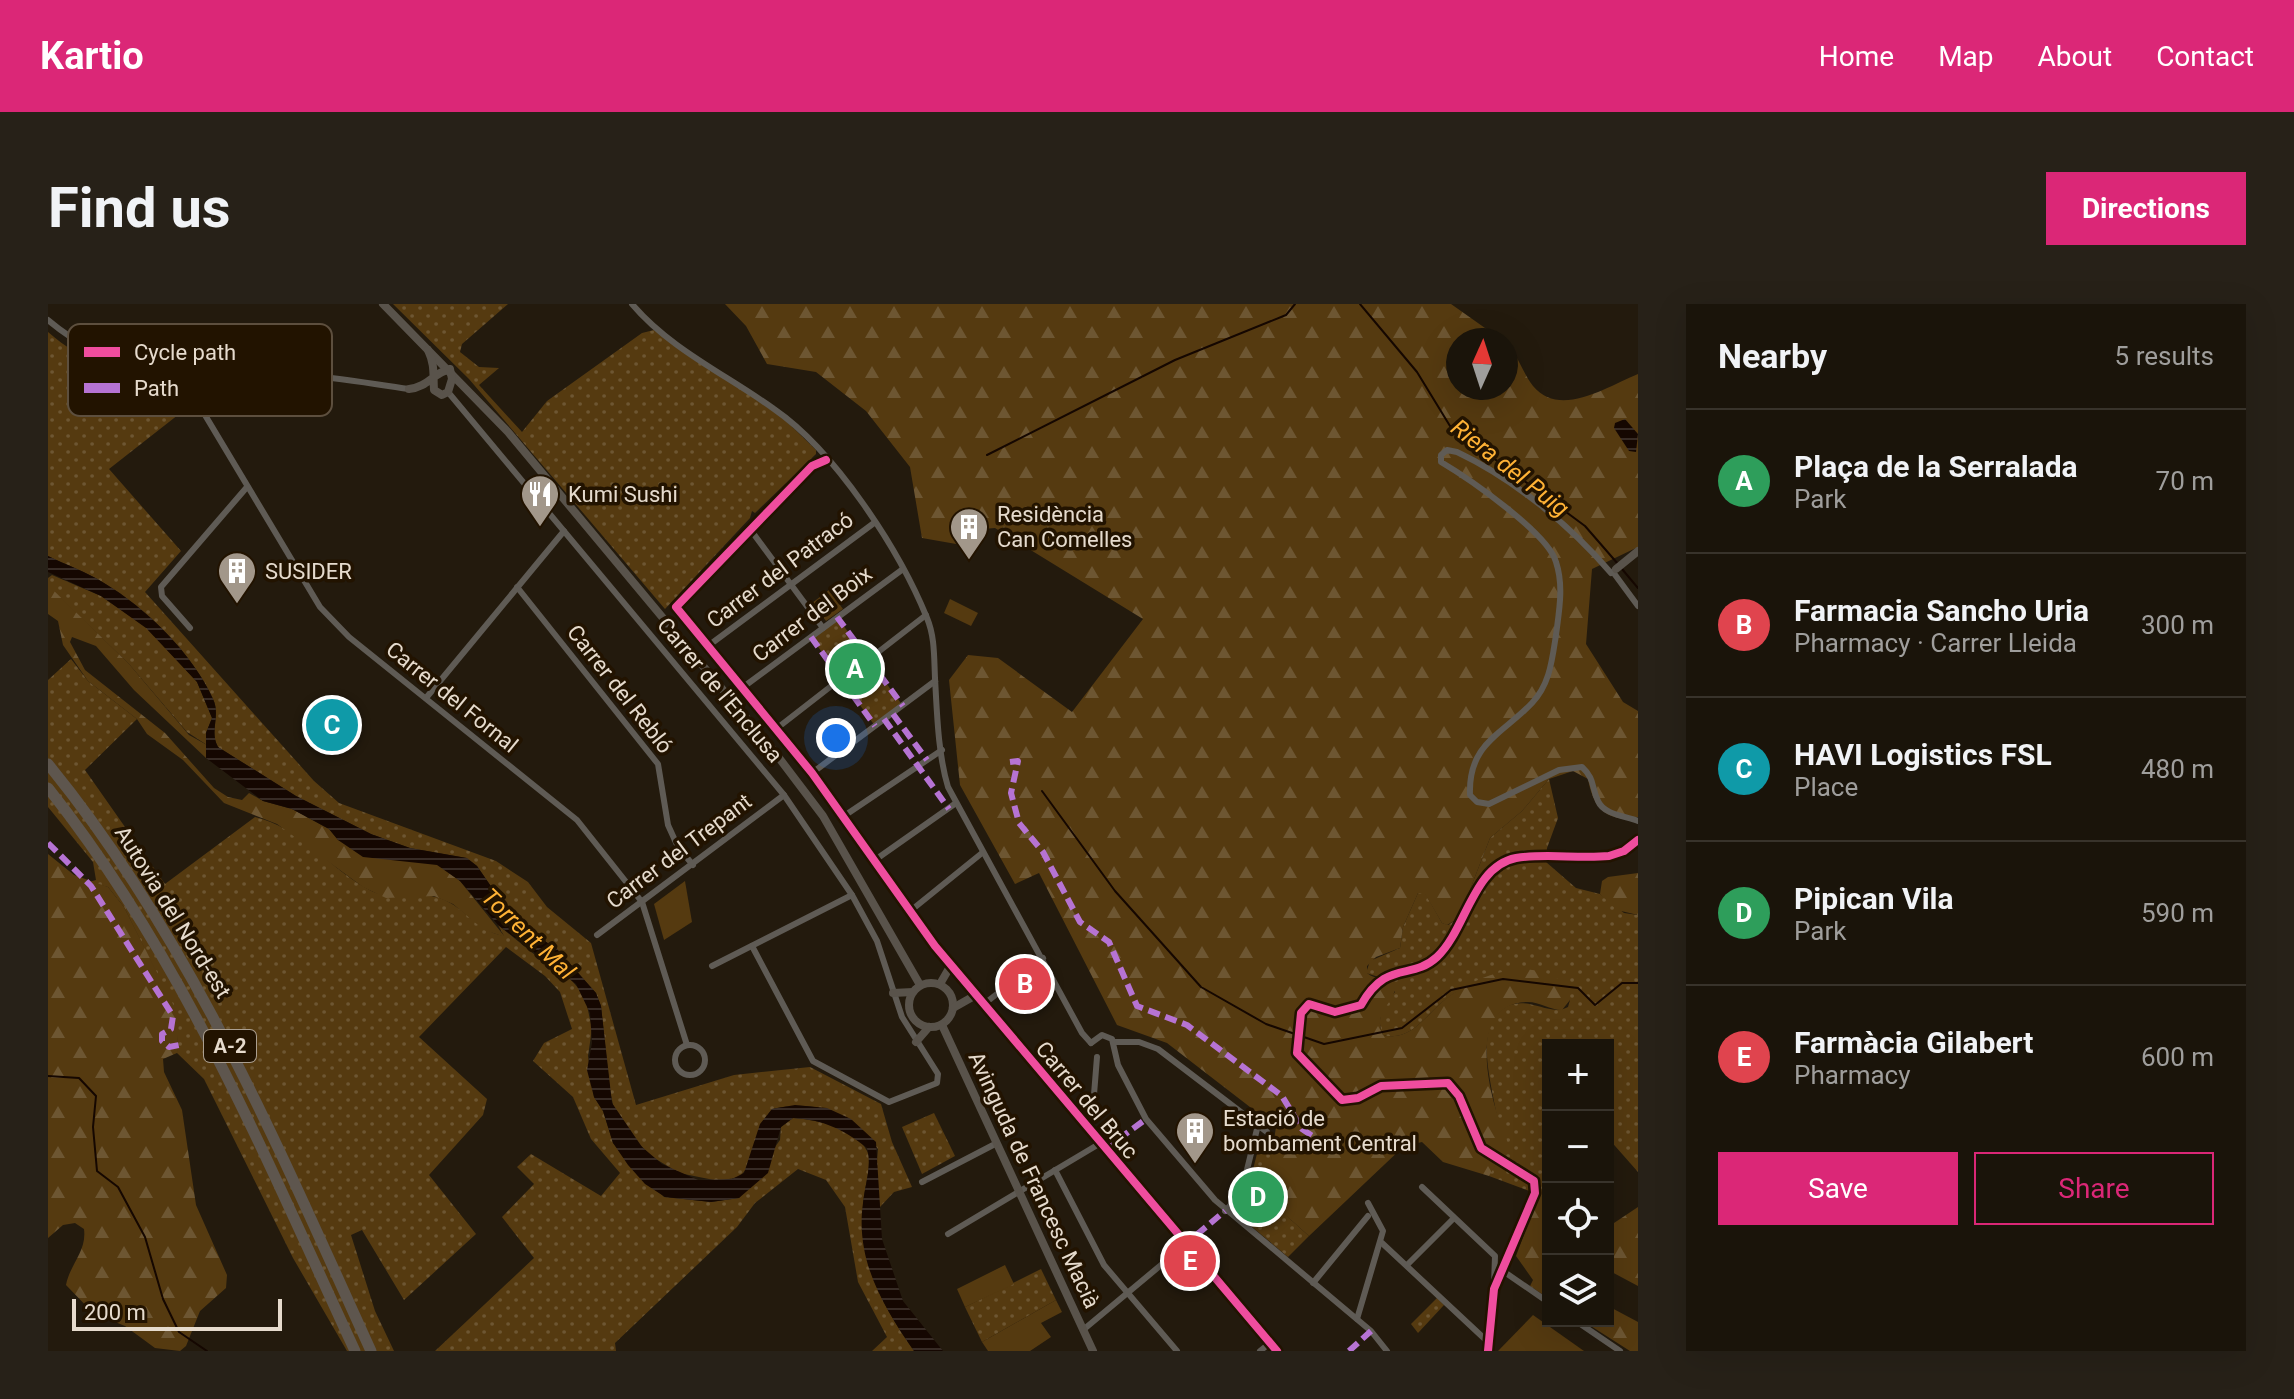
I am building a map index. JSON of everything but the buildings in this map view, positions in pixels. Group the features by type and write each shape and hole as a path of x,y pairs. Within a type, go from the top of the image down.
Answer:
{"highway":[{"name":"Autovia del Nord-est","path":"48,764 118,855 197,983 239,1066 371,1351"},
{"name":"Autovia del Nord-est","path":"48,788 102,860 183,988 239,1097 355,1351"}],"street":[{"path":"383,304 450,369 518,443 798,782 864,882 917,989 910,1011 917,1022 929,1027 942,1025 953,1008 976,995"},
{"path":"632,304 668,338 789,420 832,463 874,523 903,569 926,615 932,637 946,779 956,803 1082,1033 1091,1043 1092,1051 1097,1057 1106,1058 1112,1053"},
{"path":"48,320 68,334"},
{"path":"426,346 435,368 433,388 437,394"},
{"path":"409,389 424,387 439,372 450,369"},
{"path":"448,392 452,379 450,369"},
{"path":"332,379 437,394 458,389 473,395"},
{"name":"Carrer de l'Enclusa","path":"448,392 784,795 852,895 877,941 893,993 916,1042 938,1074 937,1083 889,1102 819,1067 752,946"},
{"name":"Carrer del Fornal","path":"205,416 320,607 349,637 577,820 642,902 687,1045"},
{"path":"1638,606 1617,569 1583,541 1513,488 1457,452 1447,450 1441,455 1441,462 1470,479 1529,528 1556,559 1561,597 1550,674 1533,703 1500,728 1475,761 1470,795 1477,802 1489,804 1559,770 1582,767 1593,776 1598,802 1605,808 1638,821"},
{"path":"823,628 750,529 812,466 826,460"},
{"path":"190,628 162,596 161,587 247,487"},
{"name":"Carrer del Patracó","path":"708,646 874,523"},
{"name":"Carrer del Bruc","path":"750,529 676,607 812,773 909,912 951,965 1170,1229 1277,1351"},
{"path":"426,698 564,531"},
{"path":"1617,569 1638,551"},
{"name":"Carrer del Boix","path":"742,688 903,569"},
{"name":"Carrer del Rebló","path":"517,587 658,764 668,825 678,847 693,865"},
{"path":"877,653 926,615"},
{"path":"812,773 935,681"},
{"path":"776,729 830,687"},
{"path":"844,816 942,750"},
{"name":"Carrer del Trepant","path":"597,935 784,795"},
{"path":"875,860 956,803"},
{"path":"1494,1289 1535,1193 1530,1175 1481,1148 1452,1085 1429,1082 1381,1086 1353,1100 1342,1100 1299,1057 1297,1039 1301,1013 1309,1004 1335,1012 1361,1005 1373,985 1391,974 1434,960 1456,936 1491,870 1514,858 1609,856 1624,851 1638,840"},
{"path":"909,912 982,853"},
{"path":"712,966 852,895"},
{"path":"984,1004 1043,958"},
{"path":"893,993 940,984 951,965"},
{"path":"940,984 952,996 953,1008"},
{"name":"Avinguda de Francesc Macià","path":"942,1025 1093,1351"},
{"path":"916,1042 929,1027"},
{"path":"1091,1043 1102,1035 1113,1042 1139,1042 1158,1049 1267,1132"},
{"path":"1113,1042 1112,1053 1146,1119 1225,1211 1357,1319 1387,1351"},
{"name":"Carrer del Fornal","path":"687,1045 697,1047 704,1055 704,1066 693,1075 682,1074 674,1062 677,1051 687,1045"},
{"path":"1082,1122 1093,1107 1097,1057"},
{"path":"1225,1211 1243,1189 1258,1125"},
{"path":"922,1182 997,1143"},
{"path":"948,1234 1099,1144"},
{"path":"1055,1170 1094,1248 1126,1293 1177,1351"},
{"path":"1422,1187 1495,1256 1488,1351"},
{"path":"1357,1319 1382,1243 1383,1226 1368,1203"},
{"path":"1313,1283 1368,1216"},
{"path":"1407,1265 1454,1218"},
{"path":"1382,1243 1488,1342"},
{"path":"1083,1330 1185,1245"},
{"path":"1503,1271 1542,1298"},
{"path":"1585,1327 1620,1351"},
{"path":"1260,1351 1270,1343"}],"green space":[{"path":"393,304 508,304 462,344 460,352 479,367 499,368 479,385 522,432 547,401 642,333 654,330 783,418 816,450 816,454 755,513 752,511 750,518 665,609 469,379"},
{"path":"725,304 1451,304 1485,328 1446,328 1446,400 1518,400 1518,360 1533,386 1557,400 1584,397 1638,374 1638,547 1592,569 1586,644 1623,702 1638,711 1638,817 1618,818 1603,811 1594,798 1588,779 1573,771 1549,779 1522,811 1490,838 1459,918 1447,925 1442,923 1425,894 1418,893 1403,927 1400,948 1376,957 1367,966 1367,973 1396,985 1380,1020 1383,1035 1392,1036 1408,1032 1469,984 1503,972 1538,971 1568,987 1570,1000 1562,1010 1530,1002 1509,1006 1497,1015 1490,1029 1487,1044 1489,1079 1508,1145 1489,1176 1443,1162 1422,1142 1404,1146 1309,1236 1271,1202 1268,1180 1276,1127 1167,1043 1117,1025 1039,873 1015,884 960,785 949,680 968,655 998,658 1072,712 1143,619 995,528 982,529 962,545 922,538 910,467 866,411 816,372 767,364 746,326"},
{"path":"48,332 68,347 68,416 177,416 109,469 181,551 145,592 314,781 339,803 496,861 528,882 547,907 591,943 636,1105 734,1075 810,1067 881,1104 892,1142 912,1187 894,1192 880,1207 876,1173 878,1149 844,1118 804,1106 772,1109 750,1162 739,1177 719,1181 679,1173 651,1156 629,1133 614,1109 601,1006 596,993 556,948 528,931 508,911 477,866 466,858 410,848 371,834 296,796 218,747 213,699 181,649 152,619 120,593 91,575 48,556"},
{"path":"52,575 101,596 147,628 197,682 212,718 206,733 207,745 187,732 129,664 48,586 48,578"},
{"path":"48,585 129,664 189,735 207,745 206,758 134,690 96,646 72,637 70,642 85,670 165,733 214,788 228,797 242,800 249,793 263,801 292,809 329,829 338,840 407,860 437,864 460,881 505,937 484,930 453,904 434,896 386,898 363,887 277,824 224,803 183,760 147,734 137,719 88,681 63,645 58,621 48,614"},
{"path":"829,590 843,609 826,621 812,603"},
{"path":"950,599 978,613 971,626 944,613"},
{"path":"837,617 903,706 875,726 811,637"},
{"path":"71,659 88,681 137,719 85,770 165,884 255,817 285,829 375,893 426,895 446,900 485,929 504,936 498,925 551,968 566,974 585,996 592,1029 588,1056 594,1097 603,1111 613,1143 664,1197 711,1202 739,1198 780,1140 781,1127 793,1118 837,1127 857,1139 869,1156 862,1227 869,1265 883,1301 914,1351 872,1351 887,1337 858,1282 845,1207 826,1180 798,1169 755,1203 737,1227 615,1343 616,1351 435,1351 534,1258 502,1217 534,1184 517,1167 531,1154 601,1196 620,1173 591,1139 573,1097 533,1061 544,1043 572,1029 560,992 545,976 506,947 419,1037 487,1099 483,1115 429,1175 476,1234 404,1300 362,1230 351,1235 375,1311 394,1351 347,1351 293,1258 204,1079 177,1053 178,1016 124,907 108,887 89,882 96,880 93,862 48,807 48,680"},
{"path":"1549,779 1558,818 1547,848 1546,862 1576,888 1600,894 1624,913 1638,915 1638,1172 1614,1145 1614,1039 1542,1039 1542,1196 1489,1176 1499,1157 1500,1137 1489,1074 1488,1033 1495,1017 1508,1006 1524,1003 1554,1010 1568,1007 1570,1000 1560,986 1551,977 1538,973 1510,973 1489,978 1449,997 1408,1032 1392,1036 1383,1035 1380,1017 1395,992 1385,979 1366,973 1370,961 1400,948 1403,927 1418,893 1425,893 1442,923 1448,925 1459,918 1490,838 1522,811"},
{"path":"48,854 74,875 108,887 124,907 179,1016 177,1053 163,1059 164,1072 182,1110 196,1205 227,1275 226,1288 200,1311 186,1346 180,1351 155,1348 125,1326 93,1313 66,1285 81,1251 84,1229 75,1223 63,1225 48,1238"},
{"path":"1638,873 1638,915 1617,910 1600,894 1602,881 1608,877"},
{"path":"685,881 692,922 664,940 654,904"},
{"path":"934,1113 955,1156 922,1174 902,1127"},
{"path":"1261,1138 1274,1143 1270,1177 1272,1197 1309,1236 1288,1257 1233,1211 1248,1189"},
{"path":"1540,1192 1542,1294 1530,1286 1533,1280 1516,1256"},
{"path":"1638,1207 1638,1286 1614,1273 1614,1223"},
{"path":"1005,1265 1014,1284 965,1307 957,1289"},
{"path":"1041,1269 1056,1300 982,1342 965,1307"},
{"path":"1437,1298 1444,1305 1418,1333 1411,1324"},
{"path":"1056,1300 1062,1312 1041,1323 1051,1337 1030,1351 988,1351 982,1342"},
{"path":"1614,1309 1638,1322 1638,1351 1630,1351 1592,1327 1614,1327"},
{"path":"1533,1315 1542,1321 1542,1327 1550,1327 1584,1351 1498,1351"}],"water":[{"path":"1625,419 1638,434 1636,452 1629,451 1614,428 1615,423"},
{"name":"Torrent Mal","path":"48,556 91,575 120,593 152,619 181,649 213,699 218,747 296,796 371,834 410,848 467,858 477,866 508,911 528,931 556,948 596,993 601,1006 612,1103 642,1147 662,1164 698,1180 732,1179 744,1173 760,1124 772,1109 795,1105 827,1108 851,1119 876,1142 882,1239 903,1301 943,1351 914,1351 874,1282 863,1244 867,1148 833,1127 793,1118 781,1127 768,1173 739,1198 711,1202 665,1197 645,1184 613,1143 603,1111 594,1097 587,1070 592,1043 590,1013 576,984 498,925 460,881 437,865 363,857 338,840 329,829 292,809 263,801 206,758 206,733 212,718 197,682 146,628 101,596 48,572"}],"waterway":[{"path":"987,455 1175,360 1286,315 1295,304"},
{"name":"Riera del Puig","path":"1360,304 1417,372 1450,426 1585,526 1618,564"},
{"name":"Riera del Puig","path":"1622,569 1638,588"},
{"path":"1042,791 1115,891 1201,987 1266,1024 1295,1034"},
{"path":"1301,1036 1324,1044 1402,1028 1451,990 1503,979 1578,988 1595,1005 1622,983 1638,983"},
{"path":"48,1076 79,1078 96,1096 93,1127 97,1171 118,1187 145,1237 163,1299 179,1332 207,1351"}],"marked path":[{"path":"837,617 903,706"},
{"path":"811,637 875,726"},
{"path":"893,714 927,760"},
{"path":"884,719 949,809"},
{"path":"1010,762 1018,761 1011,793 1019,823 1043,852 1080,922 1109,942 1137,1006 1187,1025 1282,1096 1302,1129 1317,1139"},
{"path":"48,843 91,886 173,1016 171,1029 162,1034 162,1041 169,1047 179,1045"},
{"path":"1104,1150 1146,1119"},
{"path":"1169,1258 1225,1211"},
{"path":"1349,1351 1371,1331"}],"cycle path":[{"path":"826,460 812,466 676,607 812,773 935,946 1277,1351"},
{"path":"1488,1351 1494,1289 1535,1193 1534,1181 1481,1148 1459,1096 1448,1083 1381,1086 1358,1098 1342,1100 1297,1053 1301,1013 1309,1004 1335,1012 1361,1005 1380,981 1418,968 1437,957 1456,931 1480,886 1501,863 1527,857 1609,856 1624,851 1638,840"}],"place":[{"name":"Kumi Sushi","path":"540,528"},
{"name":"Residència Can Comelles","path":"969,561"},
{"name":"SUSIDER","path":"237,605"},
{"name":"Plaça de la Serralada","path":"855,669"},
{"name":"HAVI Logistics FSL","path":"332,725"},
{"name":"Farmacia Sancho Uria","path":"1025,984"},
{"name":"Estació de bombament Central","path":"1195,1165"},
{"name":"Pipican Vila","path":"1258,1197"},
{"name":"Farmàcia Gilabert","path":"1190,1261"}]}
